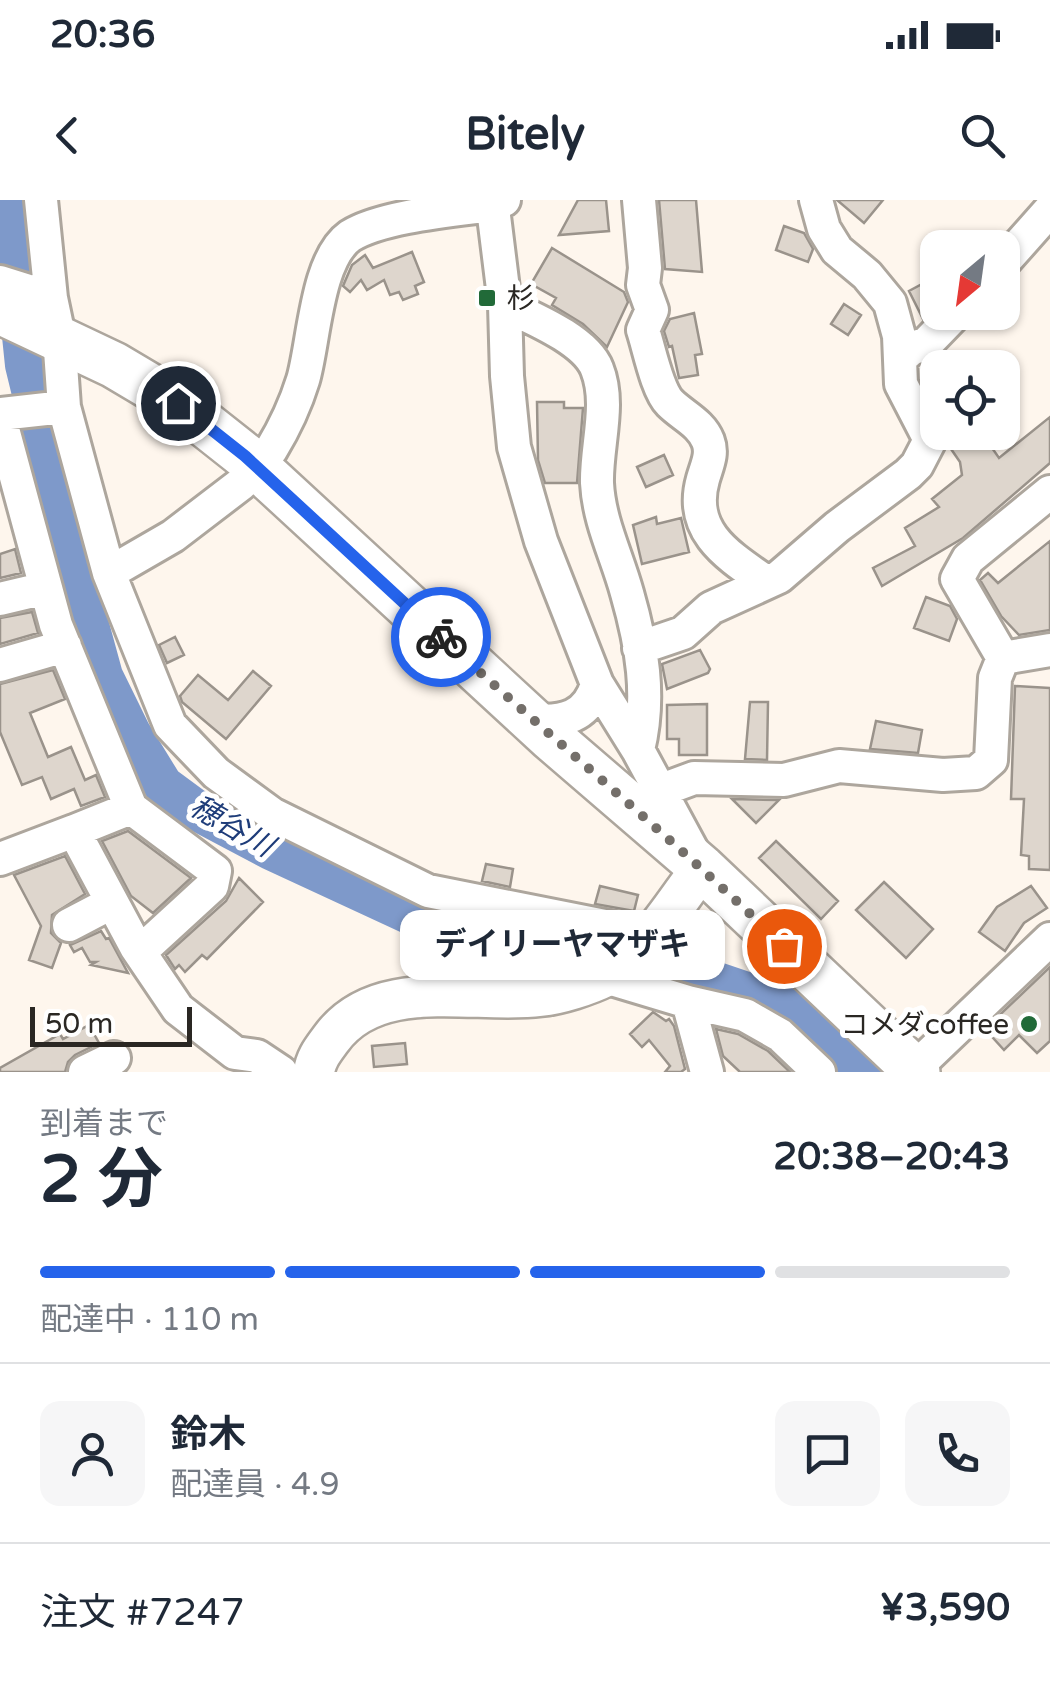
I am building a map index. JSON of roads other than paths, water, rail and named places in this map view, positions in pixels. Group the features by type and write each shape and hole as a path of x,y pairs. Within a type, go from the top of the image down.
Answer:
{"highway":[{"path":"30,308 178,403 245,456 532,720 702,868 916,1071"}],"main road":[{"path":"314,1072 316,1060 338,1029 362,1012 396,999 543,996 605,976 623,966 702,868"}],"street":[{"path":"41,200 30,308 64,406 109,573 170,726 216,773 272,814 428,891 650,935"},
{"path":"639,200 643,285 652,310 643,330 667,401 695,422 707,437 711,451 698,501 701,518 706,531 724,549 766,582"},
{"path":"639,648 683,632 711,608 779,577 917,465 930,440 901,384 899,336 890,303 867,275 837,250 824,229 816,200"},
{"path":"271,450 293,414 324,279 337,252 350,237 406,217 496,202 514,446 541,542 597,684 702,868"},
{"path":"1020,244 1050,210"},
{"path":"505,305 564,336 591,358 598,371 602,402 597,482 603,520 627,592 646,688 638,750"},
{"path":"900,359 940,330"},
{"path":"64,406 0,416 46,588 130,808 146,816 215,871 212,886 140,952"},
{"path":"109,573 174,536 241,484"},
{"path":"1003,658 957,580 968,558 1050,492"},
{"path":"0,599 46,588"},
{"path":"0,665 65,646"},
{"path":"1003,658 1050,650"},
{"path":"659,791 694,778 784,780 840,766 943,775 976,772 991,760 995,678 1003,658"},
{"path":"532,720 567,720 586,705 597,684"},
{"path":"0,858 130,808"},
{"path":"74,831 140,952 178,1009 235,1053 257,1056 282,1072"},
{"path":"70,925 112,903"},
{"path":"916,1071 1050,940"},
{"path":"605,976 746,1015 780,1035 818,1072"},
{"path":"688,1002 708,1072"}],"waterway":[{"name":"穂谷川","path":"8,200 25,365 83,603 103,676 163,785 201,813 271,850 433,925 649,959 779,1003 866,1072"}],"place":[{"name":"杉","path":"487,298"},
{"name":"デイリーヤマザキ","path":"784,946"},
{"name":"コメダcoffee","path":"1029,1024"}]}
